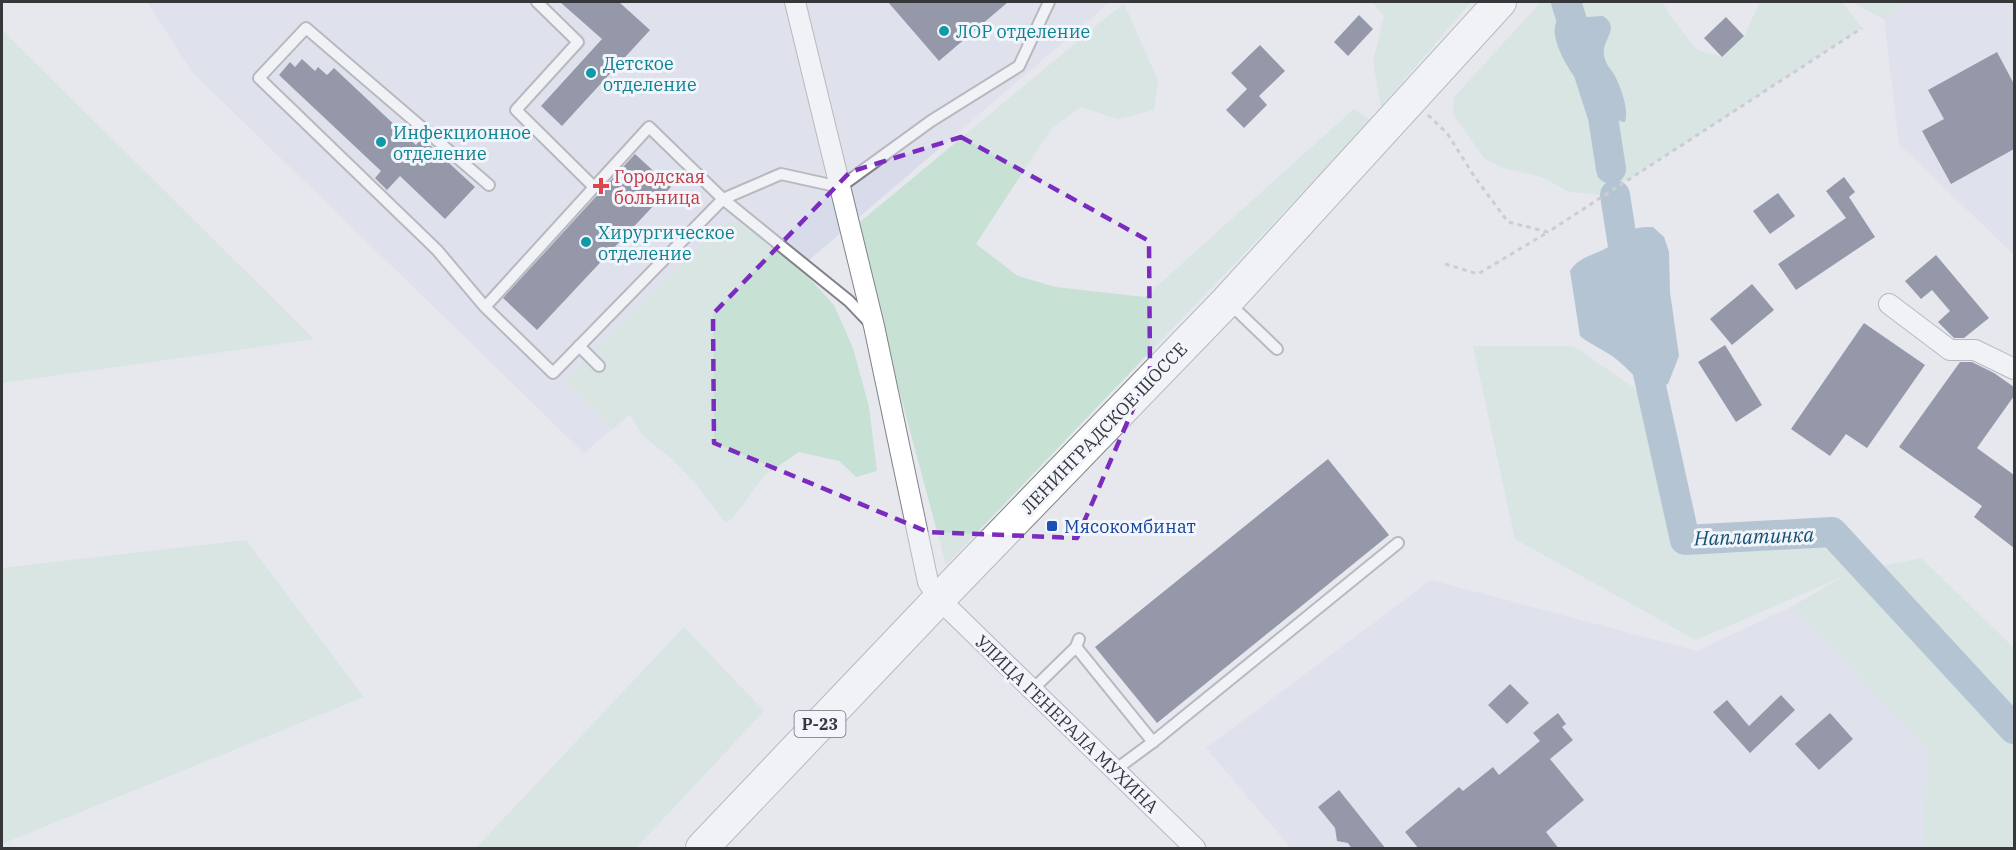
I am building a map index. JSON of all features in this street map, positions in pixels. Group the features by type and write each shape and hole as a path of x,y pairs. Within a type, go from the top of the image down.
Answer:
{"main road":[{"name":"ЛЕНИНГРАДСКОЕ ШОССЕ","path":"702,849 939,599 1227,301 1500,2"}],"street":[{"name":"УЛИЦА ГЕНЕРАЛА МУХИНА","path":"795,2 874,326 928,582 939,599 1195,849"},
{"path":"1889,304 1950,350 1975,350 2014,369"}],"lane":[{"path":"537,2 578,42 516,110 594,187"},
{"path":"489,185 306,28 259,78 437,250 485,307 553,373 723,200 781,174 840,188 931,121 1019,66 1049,2"},
{"path":"485,307 648,127 723,200 849,301 874,326"},
{"path":"1227,301 1277,349"},
{"path":"579,346 599,366"},
{"path":"1115,770 1153,742 1398,543"},
{"path":"1032,690 1077,643 1153,742"}],"path":[{"path":"1445,264 1478,274 1548,232 1862,28"},
{"path":"1412,100 1447,133 1474,176 1508,222 1548,232"}],"highlighted area":[{"path":"961,137 1149,241 1150,370 1077,538 928,532 714,443 713,314 850,172"}],"shaded area":[{"name":"Городская больница","path":"147,2 1110,2 584,453 192,72"},
{"path":"1907,2 2014,2 2014,255 1899,144 1884,19"},
{"path":"1431,580 1697,651 1793,606 1928,751 1922,848 1291,848 1206,748"}],"green space":[{"path":"1372,2 1471,2 1381,107 1373,62 1384,16"},
{"path":"1541,2 1662,2 1697,50 1722,57 1744,36 1760,2 1842,2 1862,28 1604,195 1569,192 1542,177 1503,168 1484,158 1453,114 1454,97"},
{"path":"1855,2 1907,2 1884,19 1858,6"},
{"path":"1124,3 1158,81 1154,110 1118,119 1081,107 1051,129 976,244 1018,276 1056,287 1145,297 1354,109 1371,121 946,565 855,226"},
{"path":"2,30 314,339 2,383"},
{"path":"735,221 744,225 800,268 834,305 853,348 869,407 877,471 856,477 839,461 799,452 764,476 734,517 726,523 694,482 671,458 642,435 630,414 613,429 565,381 711,235 724,224"},
{"path":"1473,346 1573,346 1642,393 1673,543 1827,545 1850,573 1921,558 2014,648 2014,848 1922,848 1928,751 1793,606 1842,577 1696,640 1515,539"},
{"path":"246,540 364,697 2,844 2,568"},
{"path":"684,627 764,711 636,848 476,848"}],"water":[{"path":"1573,12 1586,17 1603,16 1609,21 1611,31 1604,52 1606,61 1622,92 1626,111 1625,122 1613,117 1598,105 1569,68 1559,49 1555,31 1559,18"},
{"path":"1653,227 1664,237 1669,252 1670,292 1679,356 1668,384 1658,387 1643,383 1612,356 1580,336 1570,271 1578,262 1605,249 1630,231"}],"building":[{"name":"Детское отделение","path":"560,2 619,2 650,30 562,126 541,106 602,39"},
{"name":"ЛОР отделение","path":"888,2 1008,2 939,61"},
{"path":"1359,15 1373,29 1348,56 1334,42"},
{"path":"1726,17 1744,36 1722,57 1704,38"},
{"path":"1260,45 1285,71 1259,96 1267,105 1244,128 1226,110 1247,89 1231,73"},
{"path":"1997,52 2014,84 2014,149 1951,184 1922,131 1944,119 1928,90"},
{"name":"Инфекционное отделение","path":"302,59 315,71 318,67 327,75 334,68 416,145 422,138 475,187 445,219 400,176 387,190 375,178 381,171 279,75 290,62 295,67"},
{"name":"Хирургическое отделение","path":"635,154 671,187 537,330 503,298"},
{"path":"1844,177 1855,192 1849,197 1875,237 1796,290 1778,264 1846,218 1826,191"},
{"path":"1778,193 1795,216 1770,234 1753,211"},
{"path":"1936,255 1989,318 1964,338 1954,338 1938,322 1950,311 1932,290 1921,299 1905,281"},
{"path":"1752,284 1774,310 1732,345 1710,319"},
{"path":"1864,323 1925,365 1867,448 1846,434 1830,456 1791,429"},
{"path":"1725,345 1762,405 1736,422 1698,362"},
{"path":"1960,362 1972,362 1994,373 2014,387 2014,396 1977,448 2014,475 2014,548 1974,517 1982,506 1899,447"},
{"path":"1328,459 1389,535 1157,723 1095,647"},
{"path":"1510,684 1529,703 1507,724 1488,705"},
{"path":"1781,695 1795,710 1750,753 1713,712 1727,700 1749,726"},
{"path":"1558,713 1566,724 1562,727 1573,740 1550,759 1584,800 1546,832 1559,849 1419,849 1405,832 1459,787 1463,791 1493,767 1499,775 1540,741 1533,733"},
{"path":"1830,713 1853,739 1819,770 1795,744"},
{"path":"1339,790 1386,849 1352,849 1348,843 1337,841 1335,828 1318,807"}],"waterway":[{"name":"Наплатинка","path":"1566,2 1603,117 1611,169"},
{"name":"Наплатинка","path":"1615,195 1628,278"},
{"name":"Наплатинка","path":"1642,346 1685,540 1832,532 2014,729"}],"place":[{"name":"ЛОР отделение","path":"944,31"},
{"name":"Детское отделение","path":"591,73"},
{"name":"Инфекционное отделение","path":"381,142"},
{"name":"Городская больница","path":"601,186"},
{"name":"Хирургическое отделение","path":"586,242"},
{"name":"Мясокомбинат","path":"1052,526"}]}
